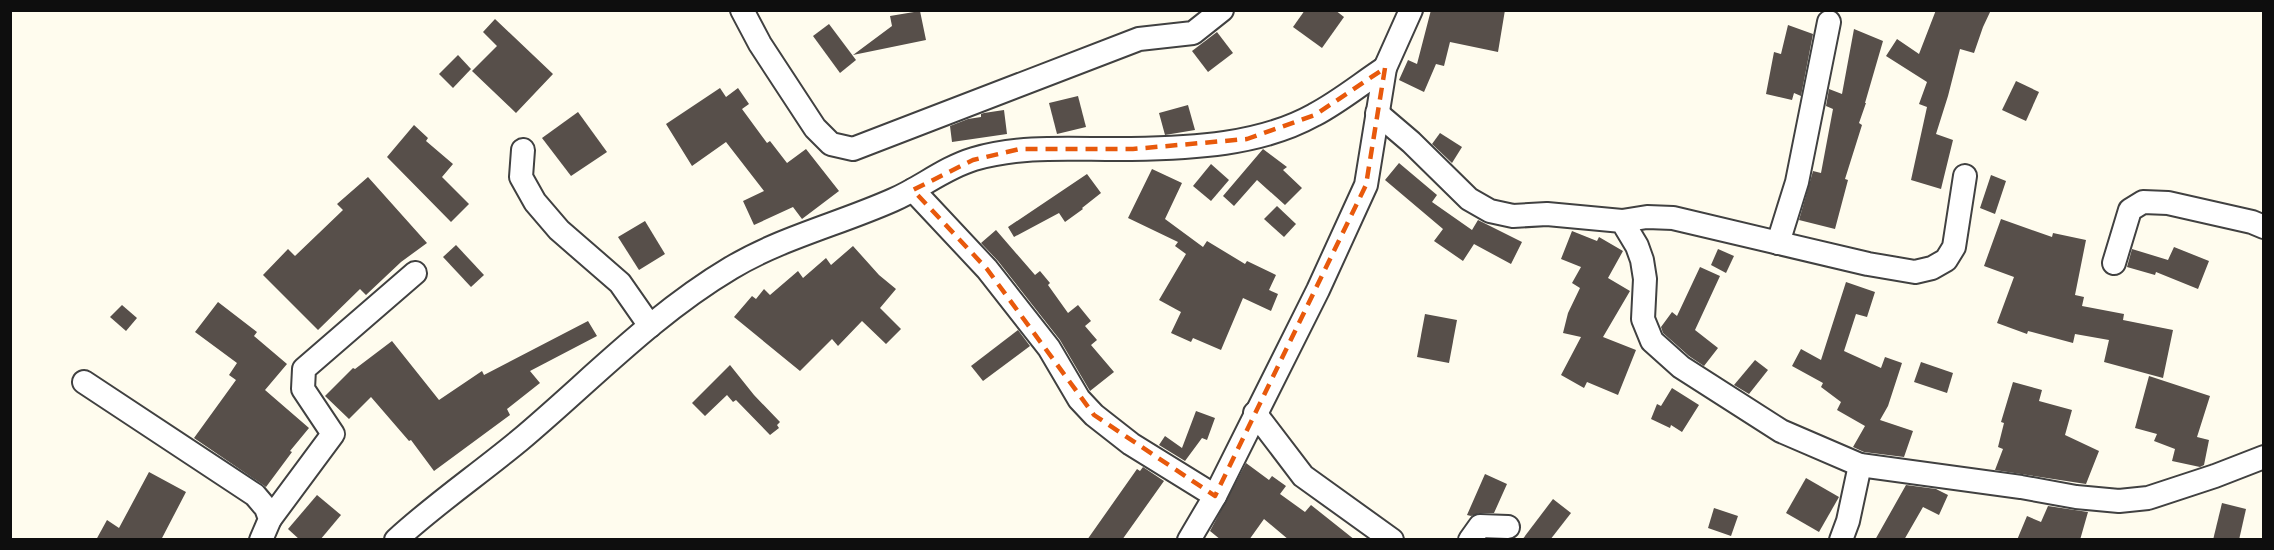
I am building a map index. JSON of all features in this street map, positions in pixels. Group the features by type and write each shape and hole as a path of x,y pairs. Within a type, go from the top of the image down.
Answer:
{"street":[{"path":"742,10 760,44 815,128 831,144 854,149 1139,39 1192,33 1222,10"},
{"path":"1188,540 1215,496 1318,290 1366,185 1385,68 1412,10"},
{"path":"1778,243 1797,182 1829,22"},
{"path":"396,540 519,441 650,326 731,268 767,249 848,219 913,190 943,171 972,159 1020,149 1133,149 1247,139 1285,128 1315,115 1385,68"},
{"path":"1377,113 1411,142 1469,200 1490,211 1513,216 1547,214 1622,221 1647,216 1673,218 1868,264 1915,272 1932,268 1946,260 1954,247 1965,176"},
{"path":"523,150 521,177 535,202 559,230 620,283 650,326"},
{"path":"913,190 987,269 1049,348 1079,399 1094,415 1131,444 1215,496"},
{"path":"2114,263 2130,210 2143,202 2168,203 2252,222 2264,227"},
{"path":"1622,221 1637,246 1642,260 1645,279 1643,319 1652,340 1681,367 1781,431 1860,465 2021,487 2076,497 2119,501 2148,498 2264,457"},
{"path":"261,540 270,519 333,434 303,389 304,369 415,273"},
{"path":"84,382 255,495 266,508 270,519"},
{"path":"1255,413 1303,477 1392,540"},
{"path":"1841,540 1848,521 1860,465"},
{"path":"1470,540 1480,526 1508,527"}],"highlighted area":[{"path":"1385,68 1366,185 1215,496 1094,415 987,269 913,190 973,160 1020,149 1133,149 1247,139 1315,115"}],"building":[{"path":"1305,10 1335,10 1344,17 1322,48 1293,27"},
{"path":"1431,10 1505,10 1498,52 1450,42 1444,66 1436,64 1424,92 1399,80 1408,60 1417,64"},
{"path":"1936,10 1991,10 1974,53 1960,49 1936,134 1953,140 1941,189 1911,180 1927,107 1919,104 1927,82 1886,56 1897,39 1919,54"},
{"path":"920,11 926,40 853,55 892,26 890,16"},
{"path":"495,19 553,74 516,113 472,71 497,46 483,32"},
{"path":"829,24 856,60 840,73 813,36"},
{"path":"1788,25 1813,34 1801,96 1794,93 1792,100 1766,94 1774,52 1781,54"},
{"path":"1854,29 1883,41 1859,123 1862,125 1845,179 1848,180 1835,229 1799,220 1813,171 1821,173 1833,109 1826,106 1829,89 1842,94"},
{"path":"1217,32 1233,53 1208,72 1192,51"},
{"path":"458,55 471,69 453,88 439,74"},
{"path":"2016,81 2039,92 2026,121 2002,110"},
{"path":"720,88 726,97 738,88 749,104 742,109 767,143 770,141 787,163 806,149 839,191 802,219 793,207 754,225 743,201 764,191 726,142 692,166 666,124"},
{"path":"1078,96 1086,127 1057,134 1049,103"},
{"path":"1188,105 1195,130 1165,135 1159,113"},
{"path":"1004,110 1007,134 952,142 950,126 981,117 984,113"},
{"path":"578,112 607,152 571,176 542,138"},
{"path":"414,125 428,138 426,141 453,164 442,177 469,204 451,222 387,157"},
{"path":"1440,133 1462,147 1452,163 1432,144"},
{"path":"1263,149 1287,167 1283,170 1302,188 1285,205 1257,180 1234,206 1223,196"},
{"path":"1399,163 1437,195 1432,202 1472,230 1478,220 1522,242 1511,264 1474,244 1463,261 1434,241 1443,229 1385,180"},
{"path":"1211,164 1229,180 1211,201 1193,186"},
{"path":"1152,169 1182,183 1165,219 1203,247 1207,241 1245,264 1247,261 1276,275 1269,290 1278,294 1271,311 1243,298 1221,350 1193,338 1191,342 1171,333 1181,312 1159,300 1186,254 1175,246 1178,242 1128,218"},
{"path":"1087,174 1101,193 1083,209 1065,222 1059,213 1014,237 1008,227"},
{"path":"1991,175 2006,181 1995,214 1980,208"},
{"path":"368,177 427,243 401,262 366,295 360,289 318,330 263,275 288,249 295,256 343,210 337,204"},
{"path":"1277,206 1296,224 1284,237 1264,219"},
{"path":"2001,219 2052,237 2053,233 2086,240 2075,295 2084,297 2082,306 2124,314 2123,320 2173,330 2163,378 2104,362 2109,340 2075,334 2073,343 2028,331 2027,334 1997,323 2014,277 1984,266"},
{"path":"645,221 665,254 639,270 618,237"},
{"path":"996,230 1035,275 1040,271 1068,313 1078,305 1091,321 1085,326 1097,340 1091,345 1114,372 1090,391 1060,340 998,261 981,243"},
{"path":"1572,231 1597,241 1599,237 1623,251 1608,278 1630,291 1603,337 1636,350 1618,395 1587,382 1584,388 1561,375 1581,337 1563,333 1568,313 1580,288 1572,283 1581,267 1561,259"},
{"path":"456,245 484,275 471,287 443,257"},
{"path":"853,246 879,275 896,289 880,308 901,329 886,344 862,321 838,346 832,339 800,371 734,317 752,296 756,299 764,289 770,295 798,271 803,278 826,258 831,265"},
{"path":"2174,247 2209,261 2198,289 2156,272 2155,275 2127,267 2132,249 2168,260"},
{"path":"1718,249 1734,256 1726,273 1711,265"},
{"path":"1700,267 1720,276 1695,330 1718,348 1704,366 1663,333 1661,327 1672,312 1677,316"},
{"path":"1846,282 1875,292 1867,317 1856,314 1844,351 1881,368 1885,357 1902,363 1888,406 1880,420 1913,431 1904,457 1864,452 1853,447 1865,426 1837,410 1841,402 1821,387 1823,383 1792,366 1801,349 1821,360"},
{"path":"218,302 257,332 254,336 287,364 265,390 309,428 290,451 292,452 266,487 194,438 236,380 229,375 237,363 195,332"},
{"path":"122,305 137,318 126,331 110,317"},
{"path":"1425,314 1457,320 1449,363 1417,357"},
{"path":"588,321 597,336 530,371 540,383 507,409 510,415 434,471 411,440 409,441 371,397 349,419 325,396 353,368 355,369 392,341 439,400 482,371 484,375"},
{"path":"1018,330 1030,346 983,381 971,366"},
{"path":"1755,360 1768,370 1749,394 1734,385"},
{"path":"1921,362 1953,373 1947,393 1914,382"},
{"path":"730,365 780,422 777,425 779,428 770,435 736,400 733,402 727,395 705,416 692,403"},
{"path":"2149,376 2210,396 2197,437 2209,440 2204,465 2200,467 2172,461 2175,449 2154,441 2157,434 2135,428"},
{"path":"2013,382 2042,390 2039,401 2072,410 2065,435 2099,451 2086,484 1995,470 2003,449 1998,447 2004,423 2001,422"},
{"path":"1672,388 1699,405 1682,432 1671,425 1670,428 1651,419 1657,404 1661,406"},
{"path":"1196,411 1215,418 1207,440 1202,438 1185,461 1159,445 1165,436 1182,448"},
{"path":"1246,463 1269,480 1272,476 1286,486 1280,494 1305,512 1311,505 1355,540 1289,540 1264,519 1249,540 1221,540 1210,531"},
{"path":"1143,467 1164,481 1122,540 1087,540 1137,469 1140,471"},
{"path":"149,472 186,492 161,540 96,540 107,520 119,528"},
{"path":"1485,474 1507,484 1494,513 1467,515"},
{"path":"1806,478 1839,497 1819,532 1786,513"},
{"path":"1906,485 1936,489 1948,495 1939,515 1923,507 1904,540 1875,540"},
{"path":"317,495 341,515 320,540 300,540 288,529"},
{"path":"1553,499 1571,513 1550,540 1522,540"},
{"path":"2222,503 2246,509 2239,540 2213,540"},
{"path":"2048,506 2088,512 2080,540 2017,540 2027,516 2041,522"},
{"path":"1714,508 1738,516 1731,536 1708,528"}]}
